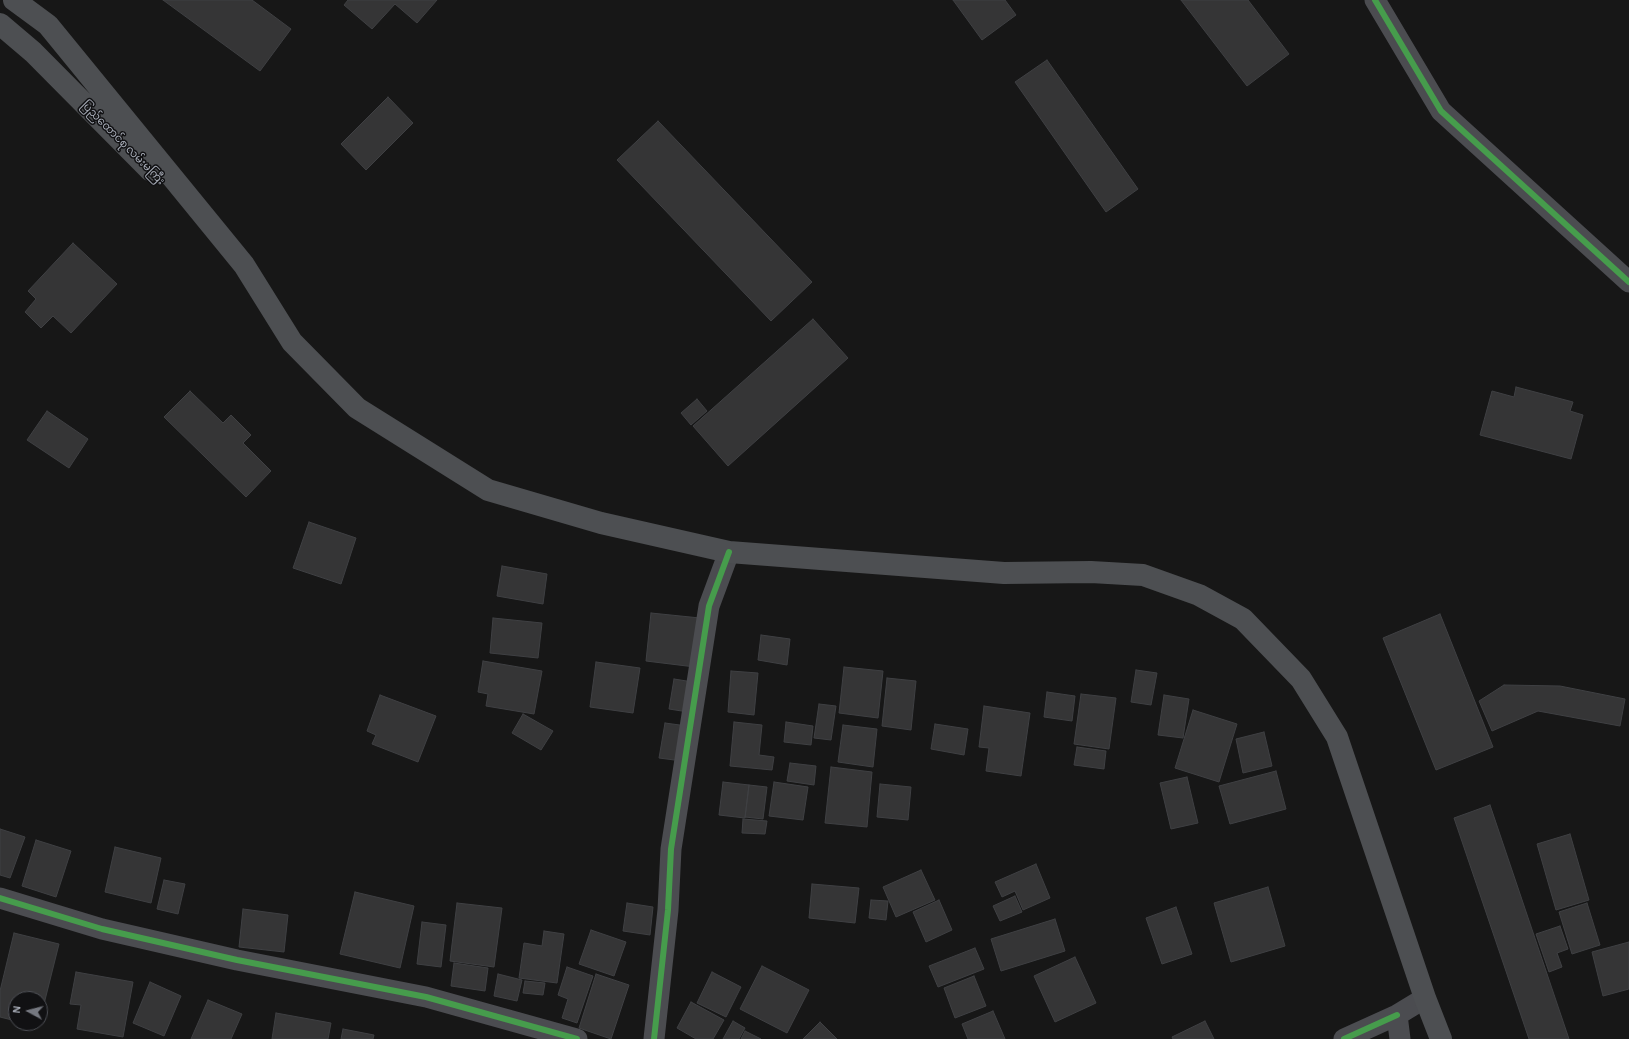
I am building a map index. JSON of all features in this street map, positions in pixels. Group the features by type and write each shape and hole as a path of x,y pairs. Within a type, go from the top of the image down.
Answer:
{"main road":[{"path":"14,0 48,25 244,265 292,342 356,408 488,490 601,523 729,552 1004,574 1091,572 1144,575 1199,594 1242,619 1301,679 1337,737 1425,998 1441,1039"},
{"name":"ပြည်ထောင်စု လမ်းမကြီး","path":"0,24 33,52 244,265"}],"street":[{"path":"1375,0 1441,111 1629,282"},
{"path":"654,1039 668,910 671,849 709,606 729,552"},
{"path":"0,898 102,929 237,960 426,997 577,1039"},
{"path":"1344,1039 1397,1015 1425,998"},
{"path":"1397,1015 1400,1039"}],"building":[{"path":"163,0 252,0 291,29 260,71"},
{"path":"348,0 437,0 417,23 395,4 372,29 344,5"},
{"path":"953,0 1005,0 1016,15 982,40"},
{"path":"1181,0 1248,0 1289,54 1247,86"},
{"path":"1047,60 1138,189 1106,212 1015,82"},
{"path":"388,97 413,123 366,170 341,144"},
{"path":"658,121 812,282 771,321 617,160"},
{"path":"73,243 117,284 71,333 53,316 41,328 25,312 36,299 28,291"},
{"path":"813,319 848,358 728,466 693,426"},
{"path":"1516,387 1573,402 1570,411 1583,415 1571,459 1480,435 1492,391 1514,397"},
{"path":"190,391 223,423 231,415 251,435 243,443 271,471 246,497 164,417"},
{"path":"697,399 707,411 691,425 681,413"},
{"path":"47,411 88,439 69,468 27,440"},
{"path":"309,522 356,538 341,584 293,568"},
{"path":"502,566 547,574 543,604 497,596"},
{"path":"651,613 700,618 695,667 646,661"},
{"path":"1440,614 1493,747 1436,770 1383,638"},
{"path":"493,618 542,623 538,658 490,653"},
{"path":"761,635 790,639 787,665 758,660"},
{"path":"483,661 542,671 534,714 486,706 488,694 478,692"},
{"path":"596,662 640,668 633,713 590,707"},
{"path":"844,667 883,671 878,718 839,713"},
{"path":"1136,670 1157,673 1151,705 1131,702"},
{"path":"731,671 758,673 754,715 728,712"},
{"path":"887,678 916,681 911,730 882,726"},
{"path":"674,679 693,682 688,712 669,709"},
{"path":"1504,685 1560,686 1625,699 1620,726 1538,711 1492,731 1479,701"},
{"path":"1047,692 1075,696 1072,721 1044,717"},
{"path":"1081,694 1116,698 1109,749 1074,744"},
{"path":"380,695 436,716 418,762 372,744 376,735 367,731"},
{"path":"1164,695 1189,699 1183,738 1158,735"},
{"path":"819,704 836,706 831,740 814,738"},
{"path":"984,706 1030,713 1021,776 986,771 989,748 979,747"},
{"path":"1193,710 1237,724 1219,782 1175,768"},
{"path":"523,714 553,731 541,750 512,733"},
{"path":"734,722 762,725 759,755 774,757 772,770 730,766"},
{"path":"786,722 813,726 811,745 784,742"},
{"path":"665,723 687,726 682,761 659,758"},
{"path":"935,724 968,729 964,755 931,749"},
{"path":"843,725 877,729 873,767 838,762"},
{"path":"1264,732 1272,766 1243,773 1236,739"},
{"path":"1077,747 1106,751 1104,769 1074,765"},
{"path":"790,763 816,766 814,785 787,781"},
{"path":"831,767 872,772 867,827 825,823"},
{"path":"1276,771 1286,809 1230,824 1219,786"},
{"path":"1187,777 1198,823 1171,829 1160,783"},
{"path":"723,782 749,785 745,818 719,815"},
{"path":"774,782 808,787 803,820 769,816"},
{"path":"880,784 911,787 908,820 877,817"},
{"path":"749,785 767,787 763,819 745,817"},
{"path":"1490,805 1569,1039 1529,1039 1454,818"},
{"path":"743,819 767,821 765,834 742,833"},
{"path":"0,829 25,837 10,878 0,875"},
{"path":"1570,834 1589,900 1556,910 1537,844"},
{"path":"36,840 71,851 56,897 22,886"},
{"path":"115,847 161,858 151,903 105,892"},
{"path":"1036,864 1050,898 1023,910 1015,891 1002,897 995,882"},
{"path":"921,870 935,900 896,917 883,887"},
{"path":"164,880 185,884 178,914 157,909"},
{"path":"812,884 859,888 855,923 809,918"},
{"path":"1268,887 1285,946 1231,962 1214,903"},
{"path":"355,892 414,906 400,968 340,954"},
{"path":"1015,896 1022,912 1000,921 993,906"},
{"path":"871,900 888,901 886,920 869,918"},
{"path":"939,900 952,930 926,942 913,912"},
{"path":"457,903 502,908 494,967 450,961"},
{"path":"627,903 653,907 650,935 623,931"},
{"path":"1587,903 1600,945 1572,954 1559,912"},
{"path":"1176,907 1192,954 1162,964 1146,918"},
{"path":"243,909 288,915 284,952 239,947"},
{"path":"1055,919 1065,951 1001,971 991,939"},
{"path":"422,922 446,925 441,967 417,964"},
{"path":"1560,926 1568,949 1557,953 1562,967 1549,972 1536,934"},
{"path":"591,930 626,942 614,976 579,964"},
{"path":"544,931 564,934 557,983 519,978 524,943 542,946"},
{"path":"14,933 59,944 47,991 8,991 8,1019 0,1017 0,991"},
{"path":"1629,942 1629,989 1603,996 1592,952"},
{"path":"975,948 984,969 938,987 929,966"},
{"path":"1075,957 1096,1003 1055,1022 1034,976"},
{"path":"454,963 488,968 485,991 451,986"},
{"path":"762,966 809,990 787,1033 740,1009"},
{"path":"567,967 593,976 577,1023 562,1018 568,999 558,995"},
{"path":"76,972 133,982 123,1037 77,1029 81,1005 70,1004"},
{"path":"712,972 741,987 726,1017 697,1003"},
{"path":"498,974 522,980 517,1001 494,996"},
{"path":"596,974 629,985 611,1039 579,1028"},
{"path":"974,976 986,1006 955,1018 944,988"},
{"path":"525,981 545,983 543,995 523,993"},
{"path":"150,982 181,996 164,1036 133,1023"},
{"path":"208,1000 242,1014 231,1039 191,1039"},
{"path":"691,1002 724,1020 713,1039 696,1039 677,1028"},
{"path":"993,1011 1005,1039 968,1039 962,1024"},
{"path":"276,1013 331,1023 328,1039 272,1039"},
{"path":"733,1021 745,1028 739,1039 723,1039"},
{"path":"1205,1021 1214,1039 1173,1039 1172,1037"},
{"path":"820,1022 837,1039 803,1039"},
{"path":"343,1029 374,1035 373,1039 341,1039"},
{"path":"745,1031 761,1039 741,1039"}],"cycle path":[{"path":"1375,0 1441,111 1629,282"},
{"path":"654,1039 668,910 671,849 709,606 729,552"},
{"path":"0,898 102,929 237,960 426,997 577,1039"},
{"path":"1344,1039 1397,1015"}]}
